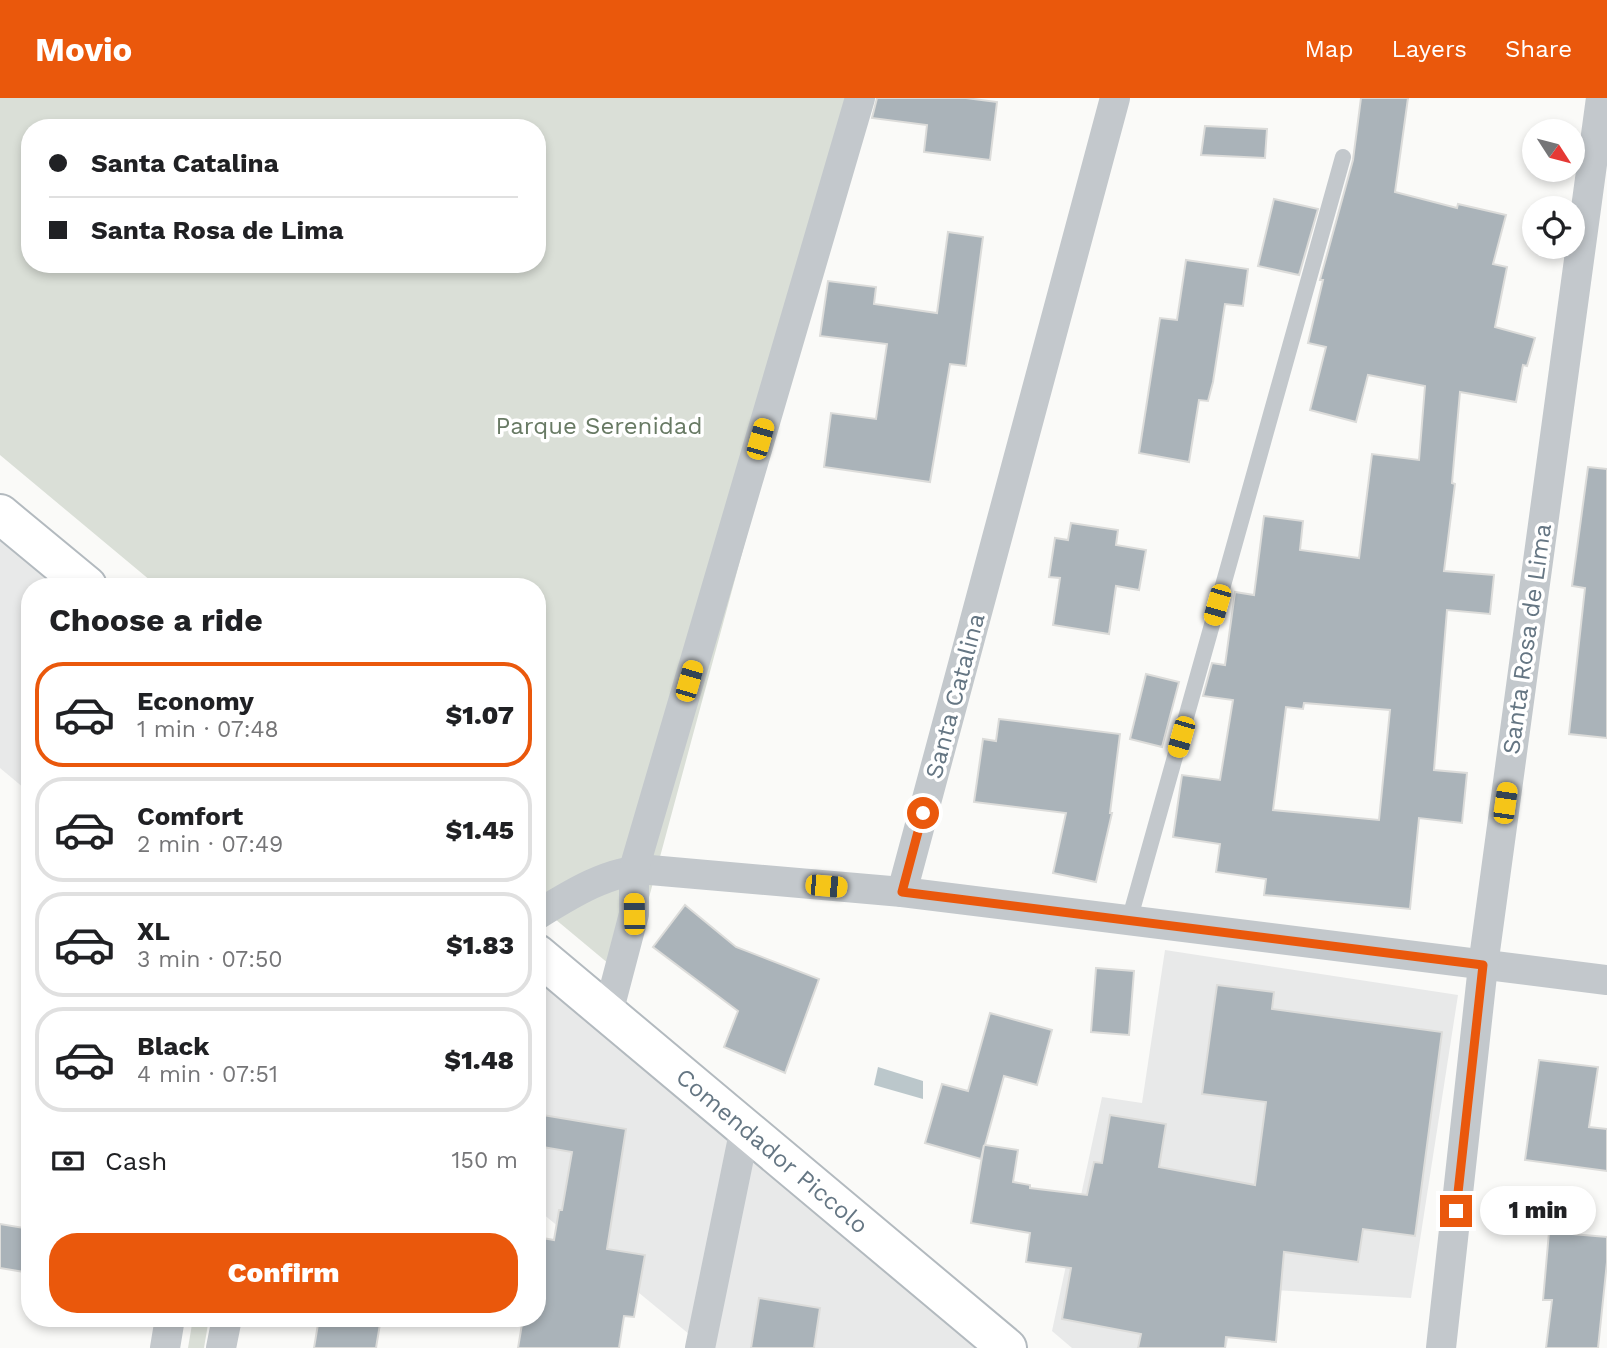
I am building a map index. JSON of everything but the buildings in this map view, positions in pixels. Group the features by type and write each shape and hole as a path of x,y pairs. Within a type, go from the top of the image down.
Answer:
{"street":[{"path":"608,1013 634,914 634,869 860,98"},
{"name":"Santa Catalina","path":"902,892 1115,98"},
{"name":"Santa Rosa de Lima","path":"1441,1348 1483,965 1601,98"},
{"path":"0,514 77,578"},
{"path":"546,910 597,883 634,869 902,892 1607,980"},
{"name":"Comendador Piccolo","path":"546,961 1007,1348"},
{"path":"700,1348 745,1128"},
{"path":"165,1348 168,1327"},
{"path":"221,1348 224,1327"}],"lane":[{"path":"1129,921 1343,157"}],"shaded area":[{"path":"0,521 69,578 21,578 21,786 0,768"},
{"path":"1165,950 1458,995 1411,1298 1240,1288 1226,1348 1072,1348 1052,1331 1102,1097 1142,1103"},
{"path":"546,973 998,1348 706,1348 546,1216"},
{"path":"878,1067 923,1081 923,1099 874,1085"}],"green space":[{"name":"Parque Serenidad","path":"0,98 865,98 627,979 546,912 546,578 147,578 0,455"},
{"path":"192,1327 208,1327 204,1348 188,1348"}],"route":[{"path":"923,813 902,892 1483,965 1456,1211"}]}
